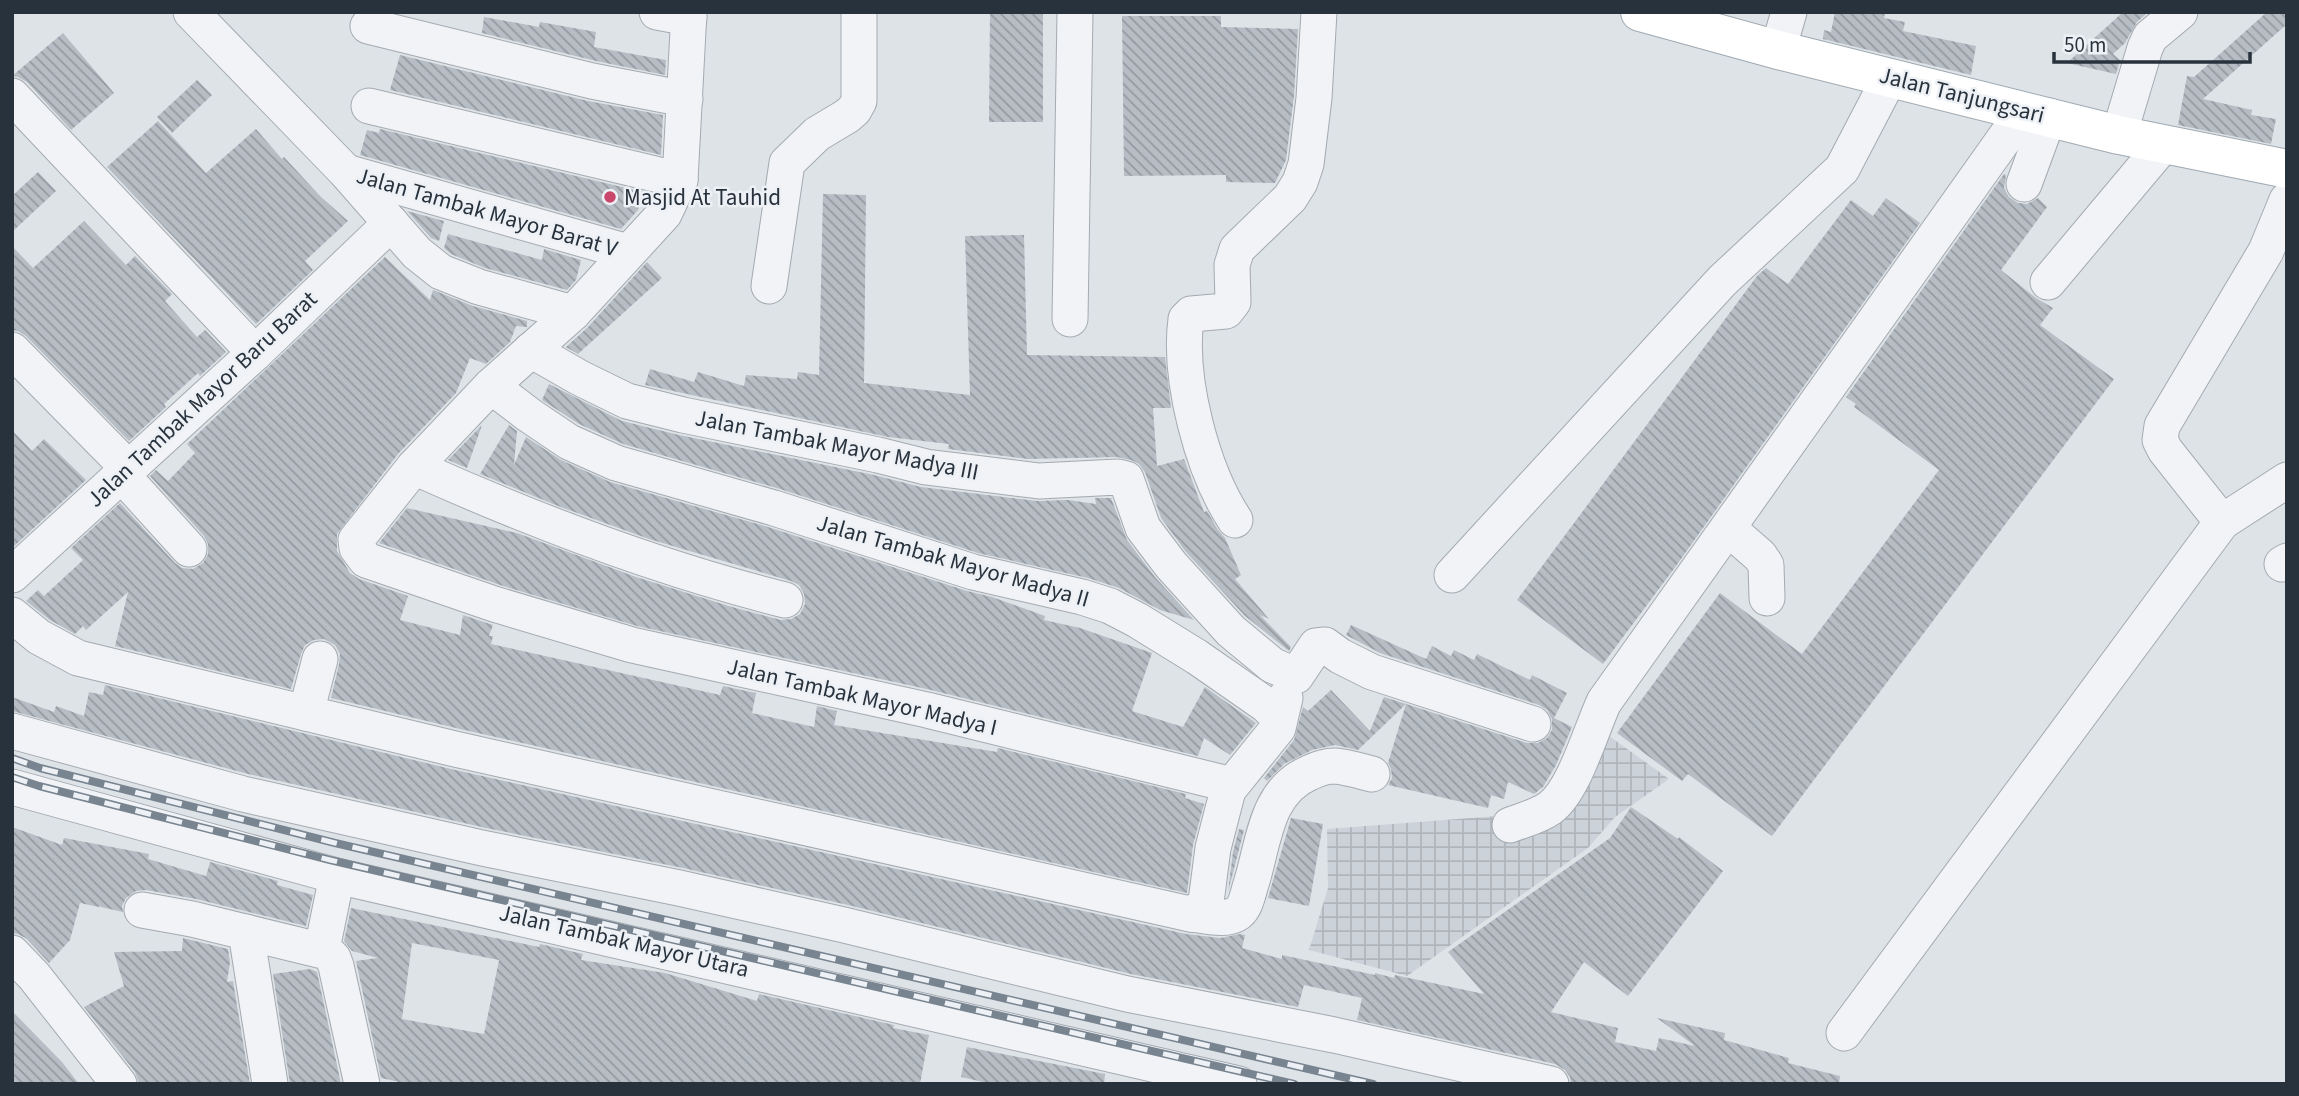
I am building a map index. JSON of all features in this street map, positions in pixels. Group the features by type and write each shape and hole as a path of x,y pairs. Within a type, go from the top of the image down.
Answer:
{"main road":[{"name":"Jalan Tanjungsari","path":"1640,12 1778,50 2119,135 2287,169"}],"street":[{"path":"191,12 345,172 418,253 441,272 479,287 573,313"},
{"path":"769,286 787,163 817,134 848,117 859,101 859,12"},
{"path":"1070,320 1075,12"},
{"path":"1234,520 1210,475 1193,409 1186,363 1186,319 1191,314 1226,312 1233,302 1232,265 1237,249 1290,198 1300,182 1309,152 1320,12"},
{"path":"1778,50 1789,12"},
{"path":"2119,135 2145,47 2150,37 2180,12"},
{"path":"678,14 685,99 680,180 664,214 573,313 492,386 414,467 537,520 619,550 694,575 785,600"},
{"path":"368,26 592,81 685,99"},
{"path":"1452,575 1722,281 1842,169 1890,76"},
{"path":"12,96 255,352"},
{"path":"369,107 680,180"},
{"path":"2024,184 2037,113"},
{"path":"1510,825 1541,813 1556,803 1578,765 1604,702 2007,136 2037,113"},
{"path":"2048,282 2163,145"},
{"name":"Jalan Tambak Mayor Barat V","path":"345,172 628,252"},
{"path":"2222,522 2165,450 2160,440 2161,426 2276,258 2287,200"},
{"name":"Jalan Tambak Mayor Baru Barat","path":"12,575 391,223"},
{"path":"12,349 125,471 189,549"},
{"name":"Jalan Tambak Mayor Madya III","path":"531,350 627,401 683,415 878,454 926,467 1040,481 1118,477 1126,480 1143,528 1171,565 1231,631 1284,671"},
{"name":"Jalan Tambak Mayor Madya II","path":"492,386 569,442 616,463 774,508 973,572 1110,606 1197,657 1266,705 1279,718"},
{"name":"Jalan Tambak Mayor Madya I","path":"414,467 356,540 357,548 366,560 494,604 632,645 926,710 1197,775 1224,783 1228,790"},
{"path":"1843,1033 2222,522 2287,480"},
{"path":"1729,529 1760,556 1766,565 1766,598"},
{"path":"12,615 39,637 78,658 455,749 1190,914 1223,918 1239,912 1246,901 1262,842 1279,795 1292,782 1318,768 1333,766 1372,774"},
{"path":"1190,914 1198,911 1206,902 1213,848 1228,790 1279,728 1284,671 1318,645 1325,645 1372,672 1533,724"},
{"path":"306,713 320,659"},
{"path":"12,731 243,794 831,922 1126,994 1317,1032 1551,1084"},
{"name":"Jalan Tambak Mayor Utara","path":"12,788 337,876 1234,1083"},
{"path":"322,949 337,876"},
{"path":"142,910 322,949 333,958 362,1084"},
{"path":"246,932 270,1084"},
{"path":"12,953 34,976 119,1084"}],"shaded area":[{"path":"1598,728 1669,779 1615,817 1588,848 1407,976 1309,950 1328,888 1327,829 1560,811"}],"building":[{"path":"990,12 1043,12 1043,122 989,122"},
{"path":"1835,12 1885,12 1884,18 1905,22 1903,31 1976,46 1971,75 1823,39 1824,30 1831,32"},
{"path":"2123,12 2148,12 2137,22 2125,43 2113,54 2120,60 2116,74 2067,63"},
{"path":"2267,12 2287,12 2287,24 2203,99 2252,110 2251,115 2276,119 2271,144 2178,125 2187,76 2194,77"},
{"path":"1122,16 1221,16 1221,27 1298,29 1294,96 1286,160 1275,183 1226,182 1226,175 1124,176"},
{"path":"484,17 539,27 540,22 596,32 594,47 666,60 665,75 482,33"},
{"path":"63,33 114,93 71,130 27,82 12,76"},
{"path":"400,55 588,101 663,115 661,155 390,90"},
{"path":"197,80 212,95 172,133 157,117"},
{"path":"158,121 206,173 256,129 282,159 284,157 321,197 348,221 305,261 313,270 256,324 107,167"},
{"path":"380,129 643,192 638,210 621,229 360,155 367,130 379,133"},
{"path":"38,172 56,191 12,232 12,196"},
{"path":"2004,174 2004,188 2009,197 2018,203 2027,204 2038,198 2047,207 2001,270 2053,308 2040,325 2114,379 1772,836 1688,774 1682,781 1617,733 1720,593 1802,654 1939,470 1854,407 1856,404 1846,397"},
{"path":"823,194 866,195 864,383 970,395 965,236 1024,235 1027,355 1165,357 1171,408 1153,408 1157,466 1184,459 1204,512 1207,511 1225,538 1241,575 1235,579 1269,619 1260,615 1291,647 1289,651 1245,616 1186,552 1161,518 1145,472 1139,464 1131,460 1117,457 1028,459 948,449 949,444 888,437 645,385 650,369 694,382 698,372 744,386 746,375 797,379 798,372 819,375"},
{"path":"1886,198 1920,223 1603,664 1517,600 1757,276 1766,268 1788,284 1851,200 1873,216"},
{"path":"407,211 444,221 439,241 431,238"},
{"path":"84,221 126,265 135,256 172,294 165,301 197,337 205,330 226,352 164,404 166,407 129,441 26,336 12,330 12,246 33,268"},
{"path":"448,234 542,260 544,249 581,260 576,280 567,290 485,268 451,254 444,248"},
{"path":"385,257 430,300 433,290 473,306 527,321 527,327 516,326 510,342 486,364 470,358 456,393 398,454 337,534 337,551 350,573 359,579 408,596 400,620 460,635 463,615 493,625 489,636 493,636 491,644 720,695 723,686 756,693 752,713 814,727 817,706 837,711 834,725 997,752 998,748 1186,794 1185,798 1204,804 1193,845 1187,893 331,698 340,654 335,645 324,639 305,645 291,689 115,646 128,592 86,630 83,626 75,634 50,620 26,601 38,590 44,596 83,560 71,548 120,503 175,563 182,568 193,569 203,563 208,554 208,544 204,536 150,476 156,470 168,481 195,453 187,444"},
{"path":"647,262 662,278 578,354 566,347 588,327"},
{"path":"549,384 622,421 921,487 1037,501 1068,500 1096,504 1095,498 1111,498 1127,540 1155,577 1194,620 1160,610 1119,588 1088,578 978,553 780,489 623,444 579,424 542,400"},
{"path":"482,425 467,468 448,460"},
{"path":"509,425 517,431 514,465 526,437 561,460 610,482 768,527 992,597 1045,616 1044,620 1080,628 1152,653 1132,711 1183,727 1205,687 1256,723 1230,755 1204,738 1198,756 931,690 637,626 500,585 379,543 407,508 517,533 636,577 732,607 781,620 800,614 805,604 804,594 799,585 791,581 649,539 480,474"},
{"path":"12,430 32,451 44,439 86,480 12,548"},
{"path":"1351,625 1426,659 1432,646 1451,656 1454,650 1474,660 1477,654 1530,680 1532,675 1567,693 1554,718 1572,727 1556,765 1543,787 1534,794 1508,782 1504,799 1491,795 1488,808 1388,785 1392,778 1388,763 1406,704 1527,743 1538,743 1547,738 1552,730 1552,719 1547,710 1539,705 1380,653 1346,635"},
{"path":"105,685 451,769 1186,934 1220,938 1245,935 1242,948 1282,959 1282,955 1484,994 1448,952 1610,838 1631,807 1678,839 1679,837 1723,871 1628,996 1584,962 1551,1012 1618,1028 1615,1042 1656,1051 1659,1038 1695,1046 1657,1018 1725,1033 1724,1040 1789,1058 1788,1063 1840,1076 1839,1084 1571,1084 1565,1070 1555,1064 1357,1020 1362,998 1304,985 1298,1007 1131,974 848,905 248,774 12,711 12,697 54,712 56,706 84,716 89,692 103,695"},
{"path":"1331,690 1370,731 1384,697 1406,704 1358,750 1335,745 1312,750 1284,764 1267,781 1264,778 1294,740 1303,707 1308,711"},
{"path":"1291,818 1323,824 1309,906 1268,898"},
{"path":"12,827 62,845 64,838 149,854 148,859 206,876 210,862 278,881 277,885 313,895 306,926 196,899 146,890 136,891 126,898 122,906 123,912 80,903 70,940 49,963 27,939 12,933"},
{"path":"1239,829 1244,830 1228,892 1233,852"},
{"path":"351,908 539,947 540,944 583,954 581,960 665,973 757,1001 759,994 894,1025 893,1028 929,1035 920,1084 408,1084 381,1078 356,961 378,958 352,951 344,941","holes":["412,943 499,960 484,1034 402,1019"]},
{"path":"183,938 228,949 230,962 227,982 233,981 250,1084 139,1084 135,1072 84,1007 124,986 114,952 182,951"},
{"path":"310,969 317,972 341,1084 290,1084 273,974"},
{"path":"12,1011 62,1062 79,1084 12,1084"},
{"path":"967,1047 1105,1074 1104,1084 992,1084 961,1077"}],"railway":[{"path":"12,758 40,768 335,843 1373,1084"},
{"path":"12,777 330,860 1294,1084"}],"place":[{"name":"Masjid At Tauhid","path":"610,197"}]}
